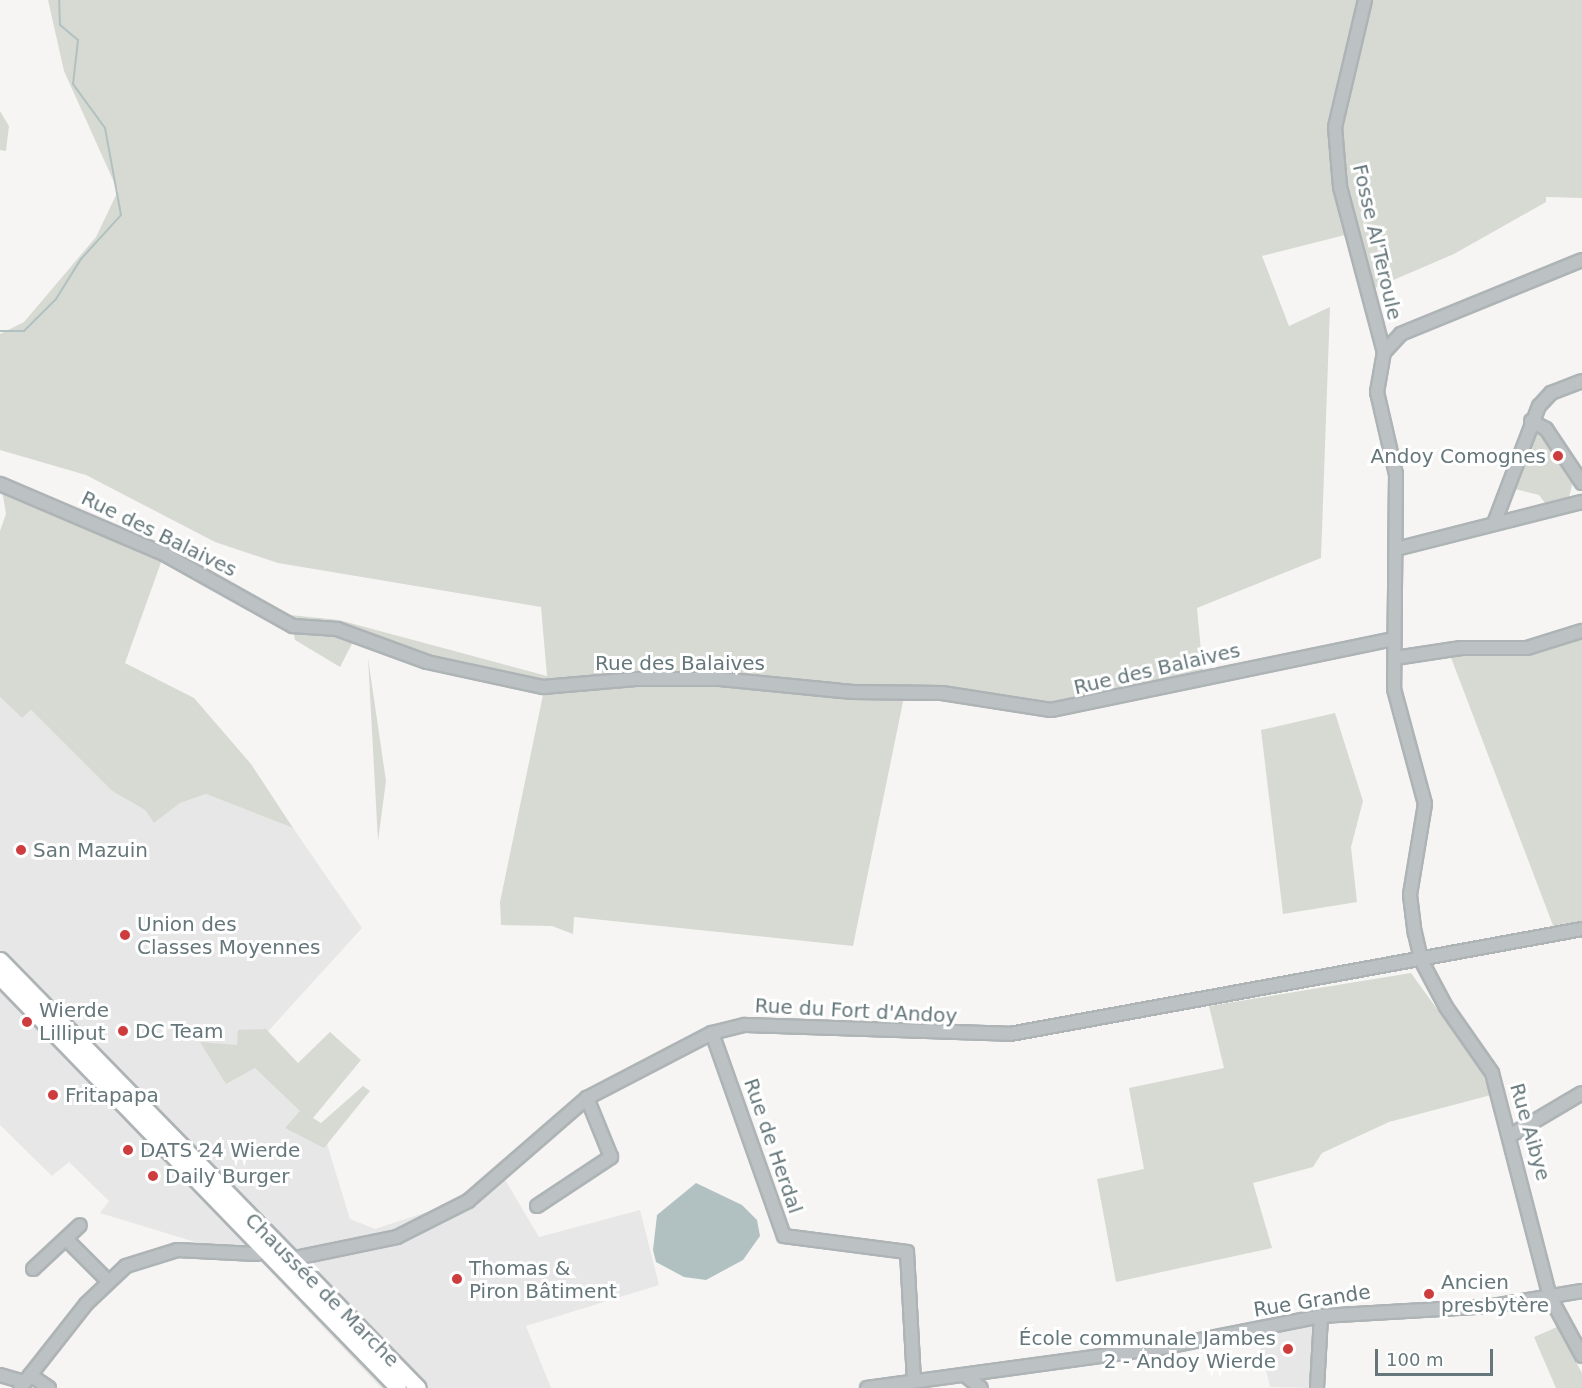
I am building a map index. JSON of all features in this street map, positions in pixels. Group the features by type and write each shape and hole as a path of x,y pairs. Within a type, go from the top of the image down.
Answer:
{"main road":[{"name":"Chaussée de Marche","path":"0,960 285,1262 398,1388"},
{"name":"Chaussée de Marche","path":"0,977 271,1247"},
{"name":"Chaussée de Marche","path":"285,1262 418,1388"}],"street":[{"name":"Fosse Al'Teroule","path":"1365,0 1335,127 1340,187 1384,352"},
{"path":"1421,960 1410,895 1425,804 1394,689 1396,474 1377,392 1384,352 1420,323 1582,260"},
{"path":"1495,521 1531,421 1551,393 1582,381"},
{"path":"1531,421 1546,429 1582,483"},
{"name":"Rue des Balaives","path":"0,484 144,544 293,626 337,629 427,662 543,687 636,679 720,679 853,692 942,693 1051,710 1393,639"},
{"path":"1396,549 1495,521 1582,502"},
{"path":"1395,658 1461,648 1527,648 1582,631"},
{"name":"Rue du Fort d'Andoy","path":"285,1262 397,1237 468,1201 587,1098 712,1033 745,1025 1010,1034 1582,929"},
{"name":"Rue Aibye","path":"1421,960 1492,1073 1511,1135 1550,1297 1582,1356"},
{"name":"Rue de Herdal","path":"712,1033 784,1236 907,1252 914,1380"},
{"path":"1511,1135 1582,1093"},
{"path":"537,1206 611,1157 587,1098"},
{"path":"33,1269 80,1225"},
{"path":"66,1239 107,1280"},
{"path":"25,1382 107,1280 162,1252 271,1247"},
{"name":"Rue Grande","path":"867,1388 1165,1347 1321,1316 1452,1310 1582,1291"},
{"path":"1317,1388 1321,1316"},
{"path":"0,1375 49,1388"},
{"path":"966,1376 981,1388"}],"shaded area":[{"path":"48,0 1582,0 1582,198 1546,197 1546,202 1454,254 1370,290 1344,186 1339,123 1348,72 1341,73 1332,118 1349,234 1262,256 1289,326 1330,307 1321,558 1197,608 1203,673 1050,707 796,681 543,687 493,679 356,636 340,667 295,640 290,615 339,620 547,676 541,607 278,563 215,542 86,475 0,450 0,334 24,322 96,237 118,191 64,71"},
{"path":"0,111 9,126 6,151 0,150"},
{"path":"1533,425 1543,431 1574,478 1569,497 1545,503 1539,495 1511,488"},
{"path":"1,484 164,554 125,663 194,698 251,764 293,828 206,794 180,803 154,823 145,810 112,791 31,710 22,718 0,697 0,531 6,514"},
{"path":"1582,633 1582,926 1554,928 1450,655"},
{"path":"368,658 386,781 378,841"},
{"path":"635,681 719,682 904,697 853,946 574,917 573,934 552,926 501,925 500,902 544,690"},
{"path":"0,697 22,718 31,710 112,791 145,810 154,823 180,803 206,794 293,828 362,928 252,1049 327,1144 350,1219 375,1229 448,1205 501,1173 539,1237 640,1210 659,1285 526,1326 551,1388 381,1388 261,1262 100,1213 109,1201 69,1162 52,1176 0,1125"},
{"path":"1335,713 1363,801 1351,847 1357,902 1283,914 1261,730"},
{"path":"1411,973 1481,1070 1491,1095 1389,1122 1322,1153 1313,1167 1253,1183 1272,1248 1116,1282 1097,1179 1144,1169 1129,1088 1224,1068 1209,1006"},
{"path":"266,1029 298,1063 330,1032 361,1060 313,1118 321,1123 363,1086 370,1091 324,1148 285,1128 300,1111 255,1068 226,1084 200,1042 237,1045 238,1030"},
{"path":"696,1183 742,1205 757,1220 760,1236 743,1260 706,1280 684,1277 656,1262 653,1250 657,1215"},
{"name":"École communale Jambes 2 - Andoy Wierde","path":"1313,1326 1314,1388 1270,1387 1258,1336"},
{"path":"1557,1327 1582,1373 1582,1388 1556,1388 1534,1337"}],"waterway":[{"path":"0,331 24,331 56,299 81,259 121,215 105,128 73,84 78,40 60,25 59,0"}],"place":[{"name":"Andoy Comognes","path":"1558,456"},
{"name":"San Mazuin","path":"21,850"},
{"name":"Union des Classes Moyennes","path":"125,935"},
{"name":"Wierde Lilliput","path":"27,1022"},
{"name":"DC Team","path":"123,1031"},
{"name":"Fritapapa","path":"53,1095"},
{"name":"DATS 24 Wierde","path":"128,1150"},
{"name":"Daily Burger","path":"153,1176"},
{"name":"Thomas & Piron Bâtiment","path":"457,1279"},
{"name":"Ancien presbytère","path":"1429,1294"},
{"name":"École communale Jambes 2 - Andoy Wierde","path":"1288,1349"}]}
